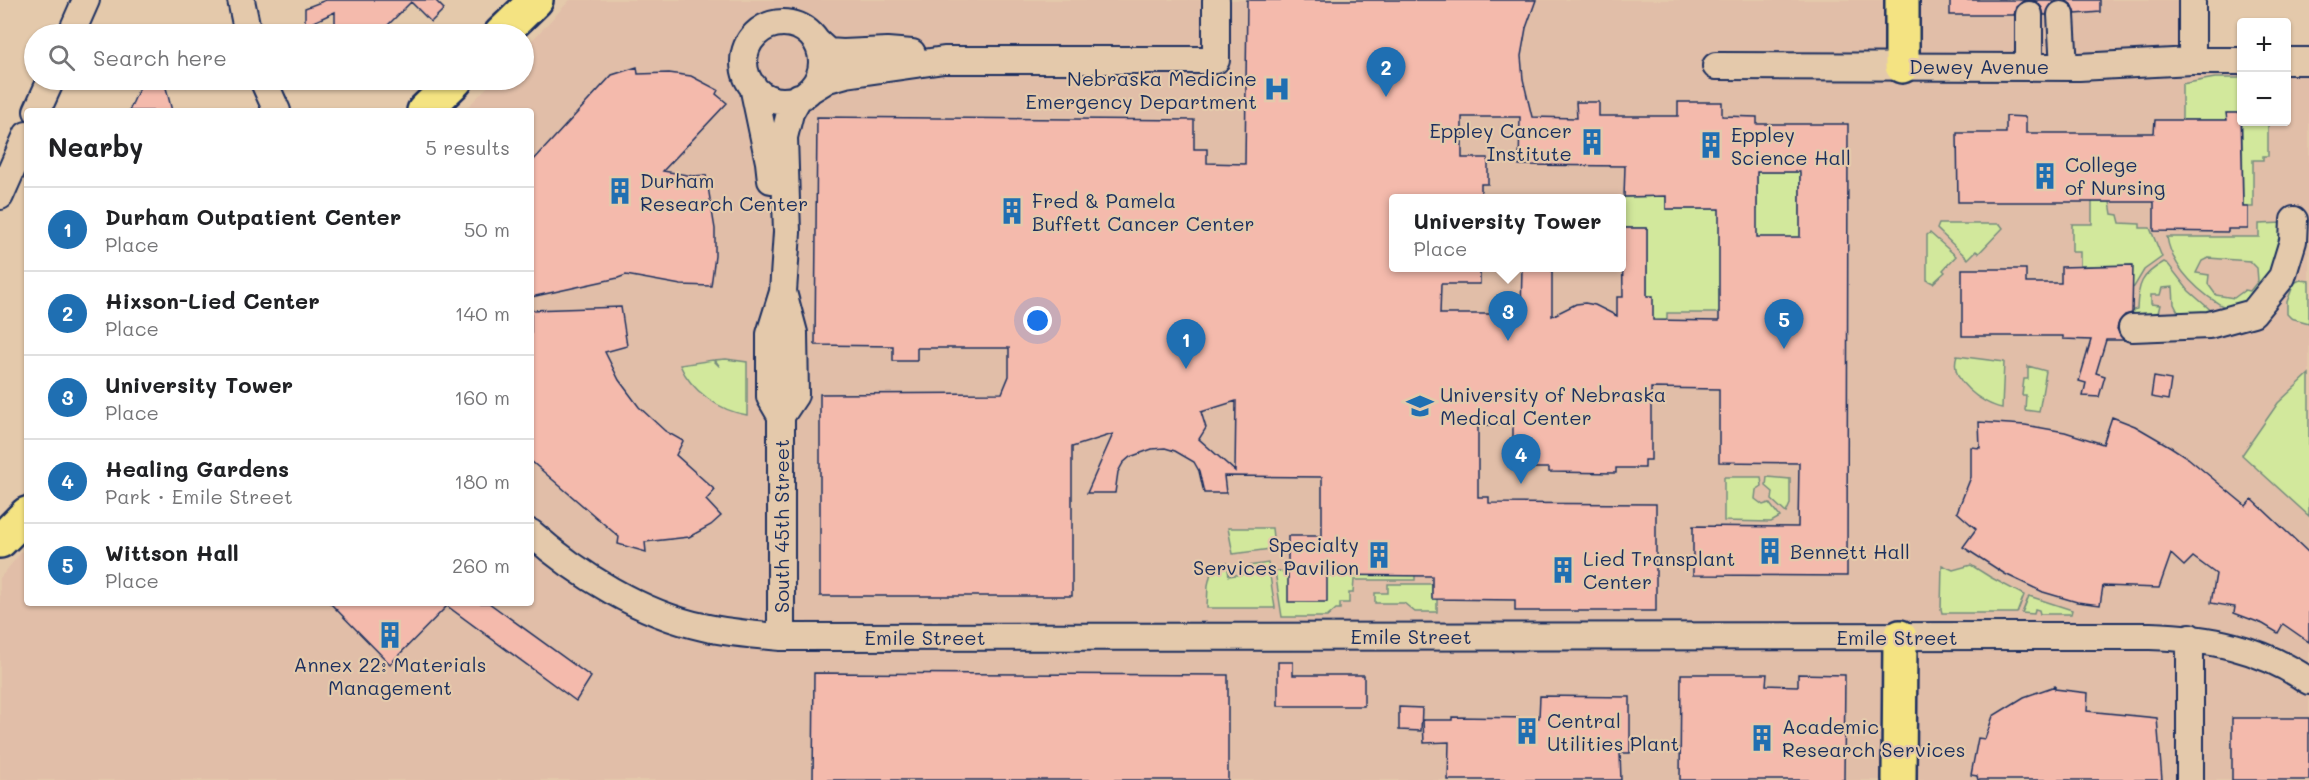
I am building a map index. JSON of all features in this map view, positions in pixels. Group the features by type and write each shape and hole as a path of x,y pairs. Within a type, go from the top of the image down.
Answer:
{"main road":[{"path":"511,24 536,0"},
{"path":"1902,0 1902,66"},
{"path":"427,108 446,90"},
{"path":"0,541 24,517"},
{"path":"1899,780 1900,637"}],"street":[{"path":"75,24 86,0"},
{"path":"241,0 246,24"},
{"path":"753,86 762,94 774,99 787,100 805,93 828,79 846,74 944,60 1216,60 1216,0"},
{"path":"2192,0 2192,61"},
{"path":"2029,15 2029,66"},
{"path":"2061,15 2064,67"},
{"name":"South 45th Street","path":"781,637 781,416 770,397 770,334 783,292 787,231 784,137 790,113 818,80 822,67 822,54 817,42 809,32 798,25 785,23 772,24 761,30 752,39 745,56 747,75 753,86 769,162 772,195 787,231"},
{"path":"817,42 828,52 917,54 944,60"},
{"name":"Dewey Avenue","path":"1716,66 2064,67 2237,61"},
{"path":"2291,61 2309,61"},
{"path":"39,108 47,90"},
{"path":"268,90 276,108"},
{"path":"0,196 24,142"},
{"path":"2132,328 2209,325 2253,313 2282,278 2293,241 2294,220"},
{"name":"Emile Street","path":"534,535 580,573 608,589 668,616 701,627 781,637 2190,637 2224,643 2253,652 2294,671 2309,681"},
{"path":"2190,637 2190,780"}],"shaded area":[{"name":"University of Nebraska Medical Center","path":"570,0 2184,0 2183,76 2237,72 2237,126 2291,126 2291,73 2309,73 2309,780 0,780 0,578 24,549 24,606 534,606 534,108 467,108 484,90 534,90 534,38"}],"green space":[{"path":"2215,78 2237,78 2237,113 2227,113 2227,120 2182,120 2182,84"},
{"path":"2242,126 2268,126 2268,156 2263,156 2263,160 2253,160 2253,207 2243,207"},
{"path":"1757,172 1800,172 1800,214 1816,237 1719,313 1667,313 1667,325 1653,325 1647,296 1647,228 1626,228 1626,197 1666,196 1666,209 1757,209"},
{"path":"2092,202 2110,202 2112,214 2118,215 2120,223 2140,224 2140,228 2150,228 2162,257 2144,270 2132,288 2132,265 2080,266 2080,252 2072,252 2072,224 2092,224"},
{"path":"1939,224 2000,224 2003,228 1979,253 1976,251 1968,259 1937,229"},
{"path":"2259,224 2286,224 2264,293 2230,310 2209,297 2190,280 2175,260 2167,237 2259,237","holes":["2208,258 2250,261 2257,268 2258,281 2250,291 2245,290 2234,298 2216,295 2208,284 2209,275 2196,273 2202,261"]},
{"path":"1930,233 1956,256 1943,270 1945,272 1933,283 1927,280 1927,235"},
{"path":"2164,262 2189,291 2214,313 2179,314 2174,304 2173,287 2162,288 2160,295 2151,295 2151,304 2160,305 2157,317 2132,319 2133,310 2137,309 2138,293 2142,281 2150,271"},
{"path":"2300,280 2309,281 2309,323 2291,318 2287,314 2287,302 2294,283"},
{"path":"1957,356 2004,362 2002,408 1985,402 1962,382 1957,374"},
{"path":"713,360 720,367 715,360 747,362 747,415 727,409 708,398 691,383 680,365"},
{"path":"2028,366 2046,371 2039,412 2025,410 2026,395 2022,395 2024,379 2028,379"},
{"path":"2309,374 2309,516 2242,455 2278,403"},
{"path":"1724,477 1761,477 1762,486 1756,490 1755,499 1763,505 1769,503 1780,517 1771,522 1724,521"},
{"path":"1767,477 1790,479 1790,504 1786,513 1772,500 1773,492 1766,486"},
{"path":"1228,528 1272,528 1274,547 1278,548 1233,554"},
{"path":"1227,563 1229,576 1243,574 1242,567 1268,563 1275,608 1207,608 1208,585 1213,564"},
{"path":"1942,565 1953,570 1971,565 2024,595 2017,613 1942,613"},
{"path":"1275,571 1327,575 1415,575 1415,580 1354,580 1353,593 1349,593 1349,603 1340,603 1340,609 1336,609 1327,617 1282,617"},
{"path":"1388,584 1432,584 1432,598 1437,599 1437,612 1415,612 1404,603 1375,603 1375,593 1388,593"},
{"path":"2029,596 2072,610 2071,614 2040,614 2039,610 2035,609 2034,614 2022,613"}],"building":[{"path":"326,0 435,0 444,9 431,22 411,2 389,24 335,24 335,12 305,24 305,8"},
{"path":"1247,0 1536,0 1526,28 1521,56 1523,79 1532,117 1577,118 1576,102 1599,102 1599,116 1678,116 1678,102 1722,102 1722,116 1757,117 1757,124 1848,124 1847,576 1693,575 1693,526 1798,527 1799,463 1719,462 1719,389 1651,388 1651,460 1645,460 1645,468 1616,468 1616,473 1549,472 1549,468 1513,468 1513,425 1478,425 1478,497 1489,497 1489,503 1656,504 1656,611 1515,611 1515,600 1432,599 1432,576 1327,575 1327,602 1288,602 1288,536 1322,536 1322,477 1224,476 1226,493 1204,493 1199,471 1194,462 1165,448 1152,449 1130,457 1123,463 1118,472 1115,493 1087,493 1113,434 1072,447 1072,596 820,596 820,394 1002,393 1009,376 1009,348 917,348 917,361 893,361 893,346 815,345 817,117 1194,120 1194,149 1207,149 1207,163 1245,164","holes":["1757,172 1800,172 1800,237 1757,237","1236,401 1235,471 1199,439 1206,428 1201,412"]},
{"path":"1950,0 2028,0 2016,7 2014,15 1950,15"},
{"path":"2028,0 2061,0 2052,3 2044,15 2037,2"},
{"path":"2061,0 2100,0 2100,12 2076,14 2073,6"},
{"name":"Durham Research Center","path":"637,67 638,74 669,73 691,76 718,90 716,94 727,103 663,171 693,176 706,175 715,229 715,256 711,286 681,285 626,275 534,296 534,160 612,75"},
{"path":"138,90 167,90 171,108 130,108"},
{"path":"2226,113 2237,113 2237,126 2241,126 2243,207 2248,207 2248,229 2228,229 2228,232 2154,231 2154,202 1958,202 1957,133 2006,133 2006,116 2026,117 2026,133 2154,133 2155,120 2227,120"},
{"path":"2133,265 2132,313 2125,315 2119,322 2117,329 2124,340 2106,340 2096,373 2105,376 2099,397 2083,396 2086,383 2079,381 2091,340 2063,339 2063,336 1962,336 1962,269 2026,269 2026,283 2061,283 2061,267"},
{"path":"621,307 627,346 605,352 619,380 639,407 665,431 683,441 676,455 715,490 706,500 721,516 711,525 689,537 645,542 646,552 618,544 619,537 534,464 534,310"},
{"path":"2154,377 2171,380 2168,400 2151,397"},
{"path":"2112,417 2135,426 2188,458 2246,506 2252,499 2309,553 2309,642 2283,624 2278,633 2263,624 2234,613 2235,607 2211,603 2216,574 2193,557 2184,566 2171,554 2159,588 2103,586 2100,605 2077,602 2043,592 2005,574 1963,547 1976,529 1957,512 1971,477 1971,447 1980,448 1979,422 2025,425 2065,432 2103,444"},
{"name":"Annex 22: Materials Management","path":"333,606 447,606 390,664"},
{"name":"Annex 22: Materials Management","path":"447,606 493,606 591,677 576,701"},
{"path":"1278,662 1293,662 1293,675 1364,675 1364,706 1278,706"},
{"path":"814,673 1228,675 1228,780 813,780"},
{"name":"Academic Research Services","path":"1681,674 1767,674 1766,685 1798,686 1798,674 1845,675 1844,780 1680,780"},
{"path":"2055,686 2055,689 2088,693 2087,711 2157,718 2162,780 1978,780 1977,776 1971,775 1978,738 1985,739 1993,716 2024,697"},
{"name":"Central Utilities Plant","path":"1540,696 1630,697 1630,753 1620,753 1621,780 1448,780 1449,742 1424,743 1423,720 1452,720 1452,717 1539,718"},
{"path":"1399,707 1422,708 1421,731 1399,730"},
{"path":"2232,718 2309,718 2309,780 2232,780"}],"place":[{"name":"Nebraska Medicine Emergency Department","path":"1277,89"},
{"name":"Hixson-Lied Center","path":"1386,97"},
{"name":"Eppley Cancer Institute","path":"1592,142"},
{"name":"Eppley Science Hall","path":"1711,145"},
{"name":"College of Nursing","path":"2045,176"},
{"name":"Durham Research Center","path":"620,191"},
{"name":"Fred & Pamela Buffett Cancer Center","path":"1012,211"},
{"name":"University Tower","path":"1508,341"},
{"name":"Wittson Hall","path":"1784,349"},
{"name":"Durham Outpatient Center","path":"1186,369"},
{"name":"University of Nebraska Medical Center","path":"1420,406"},
{"name":"Healing Gardens","path":"1521,484"},
{"name":"Bennett Hall","path":"1770,551"},
{"name":"Specialty Services Pavilion","path":"1379,555"},
{"name":"Lied Transplant Center","path":"1563,570"},
{"name":"Annex 22: Materials Management","path":"390,635"},
{"name":"Central Utilities Plant","path":"1527,731"},
{"name":"Academic Research Services","path":"1762,738"}]}
